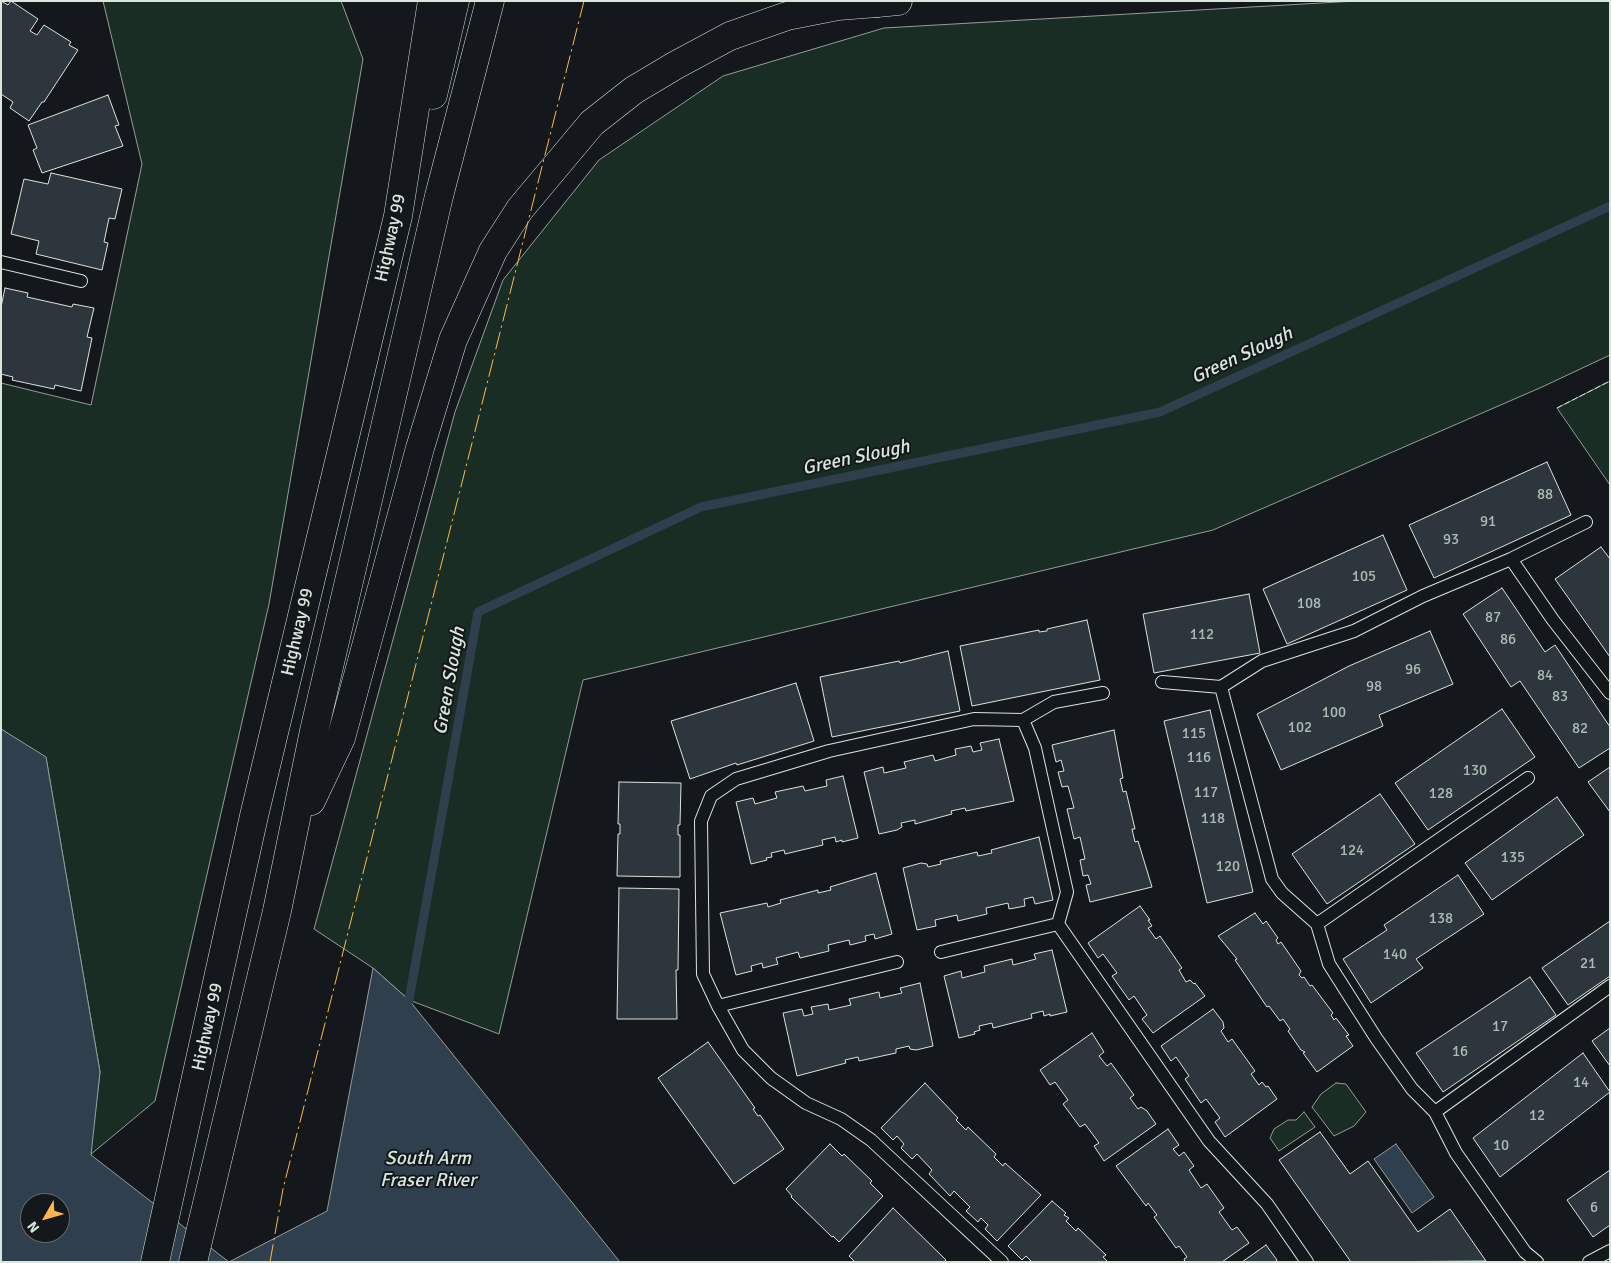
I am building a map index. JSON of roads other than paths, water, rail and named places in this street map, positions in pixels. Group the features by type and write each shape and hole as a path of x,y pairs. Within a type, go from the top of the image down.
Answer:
{"highway":[{"name":"Highway 99","path":"193,1262 293,838 314,731 437,206 490,1"},
{"path":"293,838 341,738 420,448 452,340 493,251 520,210 592,123 634,90 676,65 730,36 787,16 838,6 878,2"},
{"name":"Highway 99","path":"155,1262 254,816 398,216 440,69 437,3"}],"lane":[{"path":"1,262 81,281"},
{"path":"1162,682 1221,687 1262,661 1354,631 1423,596 1511,559 1586,522"},
{"path":"1511,559 1553,620 1610,693"},
{"path":"1221,687 1272,879 1282,893 1316,924 1329,964 1334,973 1412,1089 1435,1112 1456,1153 1525,1252 1537,1262"},
{"path":"1002,1262 872,1140 841,1119 806,1103 771,1078 743,1050 702,974 701,821 711,796 736,779 829,750 974,719 1023,720 1054,702 1103,694"},
{"path":"1023,720 1035,748 1067,892 1058,924"},
{"path":"1316,924 1528,778"},
{"path":"942,952 1058,924"},
{"path":"1058,924 1209,1141 1267,1204 1306,1262"},
{"path":"718,1006 897,962"},
{"path":"1435,1112 1610,986"},
{"path":"1590,1262 1610,1251"}],"water":[{"path":"1,729 46,757 100,1072 91,1155 229,1262 1,1262"},
{"name":"South Arm Fraser River","path":"373,968 409,1000 620,1262 229,1262 327,1211"},
{"path":"1396,1144 1434,1197 1412,1213 1374,1159"}],"waterway":[{"name":"Green Slough","path":"409,1000 478,612 701,507 1160,412 1610,206"}]}
